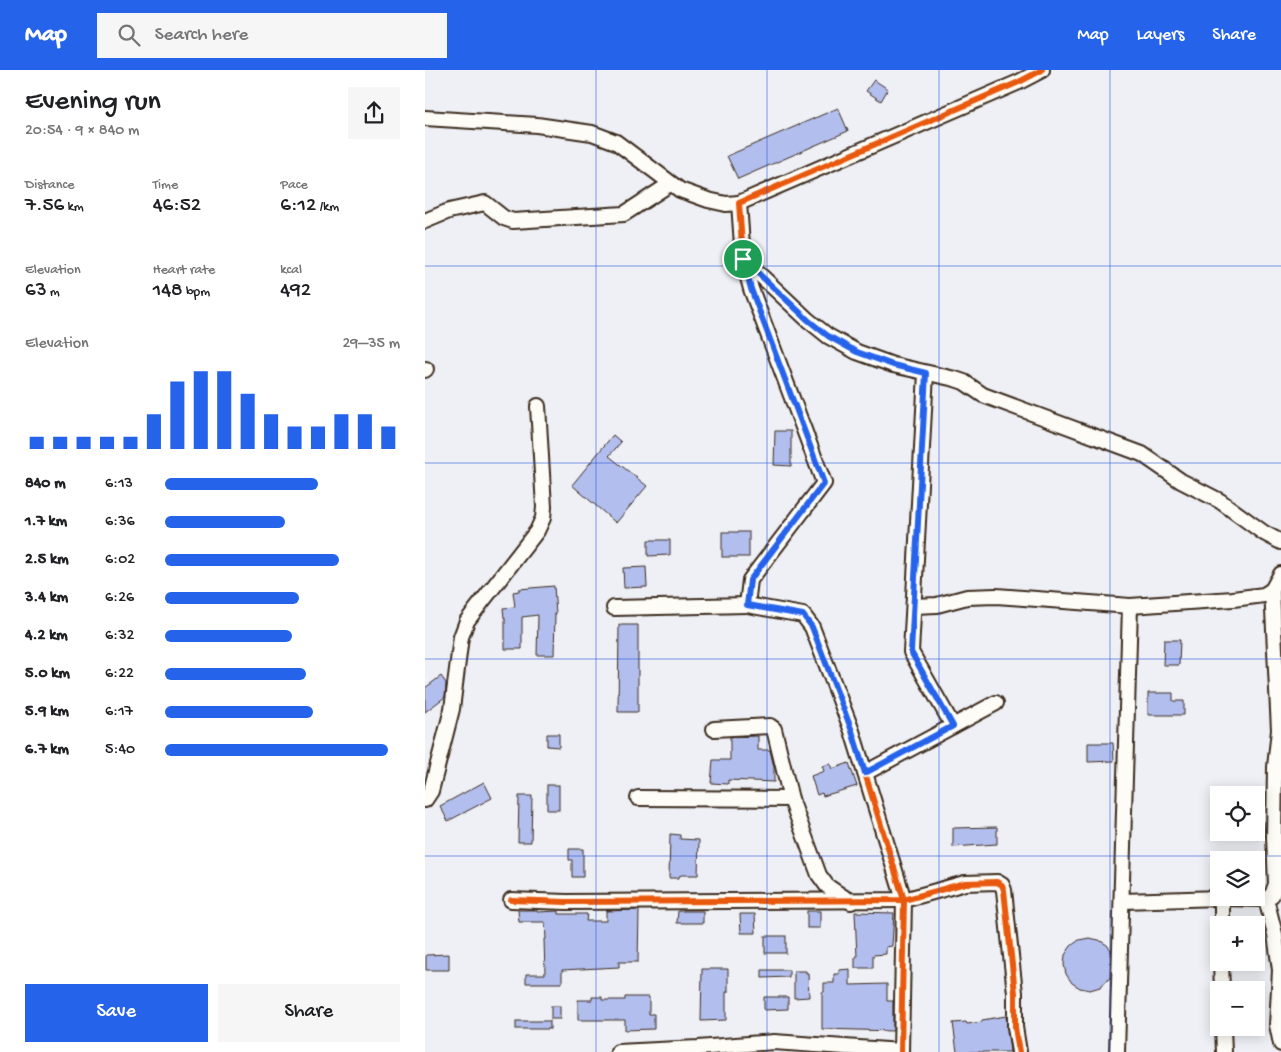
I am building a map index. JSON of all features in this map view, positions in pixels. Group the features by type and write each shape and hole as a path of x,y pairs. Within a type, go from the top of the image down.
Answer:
{"street":[{"path":"425,118 537,125 592,133 616,142 680,190 726,204 739,203 1042,70"},
{"path":"425,221 449,211 485,203 504,218 513,222 624,214 670,184"},
{"path":"739,203 743,259 751,289 824,483 750,580 747,605"},
{"path":"743,259 808,320 828,336 857,352 893,365 964,382 983,395 1142,454 1181,481 1220,501 1281,542"},
{"path":"926,373 911,652 953,726"},
{"path":"425,800 431,791 452,709 461,637 467,621 537,531 543,518 538,406"},
{"path":"914,606 937,605 967,597 996,596 1130,606 1233,599 1264,595 1272,590 1281,574"},
{"path":"1272,590 1279,695 1279,730 1275,767 1273,837 1276,884 1272,894 1266,899 1275,934 1280,970 1277,1025 1281,1044"},
{"path":"614,608 747,605 803,615 812,627 852,731 904,900 901,1051 774,1042 618,1052"},
{"path":"1117,1052 1130,606"},
{"path":"865,773 996,703"},
{"path":"714,729 770,726 774,729 791,799 819,875 827,886 851,902"},
{"path":"638,798 791,799"},
{"path":"511,900 566,902 851,902 904,900 965,883 997,882 1004,890 1015,993 1015,1027 1019,1052"},
{"path":"1122,901 1210,898"},
{"path":"1223,1036 1224,1052"},
{"path":"1276,1052 1281,1051"}],"building":[{"path":"874,80 888,89 881,101 866,91"},
{"path":"838,108 848,131 738,179 727,156"},
{"path":"775,431 791,431 791,466 774,465"},
{"path":"613,435 621,442 609,456 647,486 616,523 572,485"},
{"path":"722,532 749,532 749,557 722,557"},
{"path":"648,540 670,540 670,555 648,556"},
{"path":"646,567 647,587 624,588 623,568"},
{"path":"554,586 556,614 554,655 537,655 538,615 522,617 522,649 505,649 505,618 503,608 515,607 513,592 519,591 519,589"},
{"path":"619,625 638,625 638,712 618,712"},
{"path":"1164,640 1180,640 1179,665 1163,665"},
{"path":"441,676 446,683 445,697 425,712 425,688"},
{"path":"1148,693 1173,693 1173,701 1184,701 1184,715 1148,715"},
{"path":"547,734 559,734 559,747 547,746"},
{"path":"758,736 758,750 770,750 774,767 774,782 728,780 728,784 711,783 713,760 730,760 730,737"},
{"path":"1088,743 1113,743 1114,761 1088,762"},
{"path":"849,763 857,786 823,796 822,793 817,795 811,776 824,771 822,766 830,764 832,769"},
{"path":"484,782 492,798 448,821 440,806"},
{"path":"547,785 559,785 559,810 547,810"},
{"path":"519,796 532,796 531,842 518,842"},
{"path":"997,827 997,844 953,847 953,828"},
{"path":"670,834 680,835 680,839 699,840 698,875 682,875 679,878 669,878"},
{"path":"569,849 583,849 583,877 572,877 572,860 569,860"},
{"path":"518,910 537,910 537,912 559,911 559,914 587,914 586,921 606,921 606,911 639,910 638,962 619,962 619,967 562,970 562,983 526,983 526,974 545,974 545,922 519,922"},
{"path":"678,911 703,911 703,923 677,923"},
{"path":"807,911 820,911 820,928 807,928"},
{"path":"855,912 894,913 892,946 886,947 886,954 873,955 873,968 855,968 855,957 857,957"},
{"path":"740,914 755,914 756,933 741,933"},
{"path":"765,936 786,936 786,953 765,953"},
{"path":"1089,938 1099,940 1111,950 1110,978 1100,987 1090,990 1080,988 1072,983 1066,974 1064,965 1065,955 1071,946 1079,940"},
{"path":"449,954 449,970 426,970 426,955"},
{"path":"702,969 728,969 726,1020 701,1021"},
{"path":"850,969 850,985 887,984 887,1001 893,1001 893,1031 822,1029 822,992 824,992 824,983 834,983 834,974 839,974 839,970"},
{"path":"762,970 789,970 789,977 762,978"},
{"path":"794,971 806,971 808,973 809,997 794,998"},
{"path":"592,997 602,997 602,1000 625,1000 625,997 649,997 649,1014 654,1014 654,1029 625,1030 625,1020 578,1020 578,1000 592,1000"},
{"path":"764,997 788,997 788,1009 764,1010"},
{"path":"551,1006 560,1006 560,1019 551,1019"},
{"path":"1006,1016 1010,1052 957,1052 953,1023 966,1022 967,1024"},
{"path":"516,1021 550,1021 550,1029 516,1029"}],"cycle path":[{"path":"901,1052 904,900 852,731 812,627 803,615 747,605 750,580 824,483 751,289 743,259 739,203 1019,82 1042,70"},
{"path":"511,900 566,902 904,900 965,883 997,882 1002,885 1004,890 1015,993 1015,1027 1019,1052"}],"route":[{"path":"743,259 808,320 828,336 857,352 893,365 926,373 911,652 953,726 865,773 852,731 812,627 803,615 747,605 750,580 824,483 751,289 743,259"}]}
